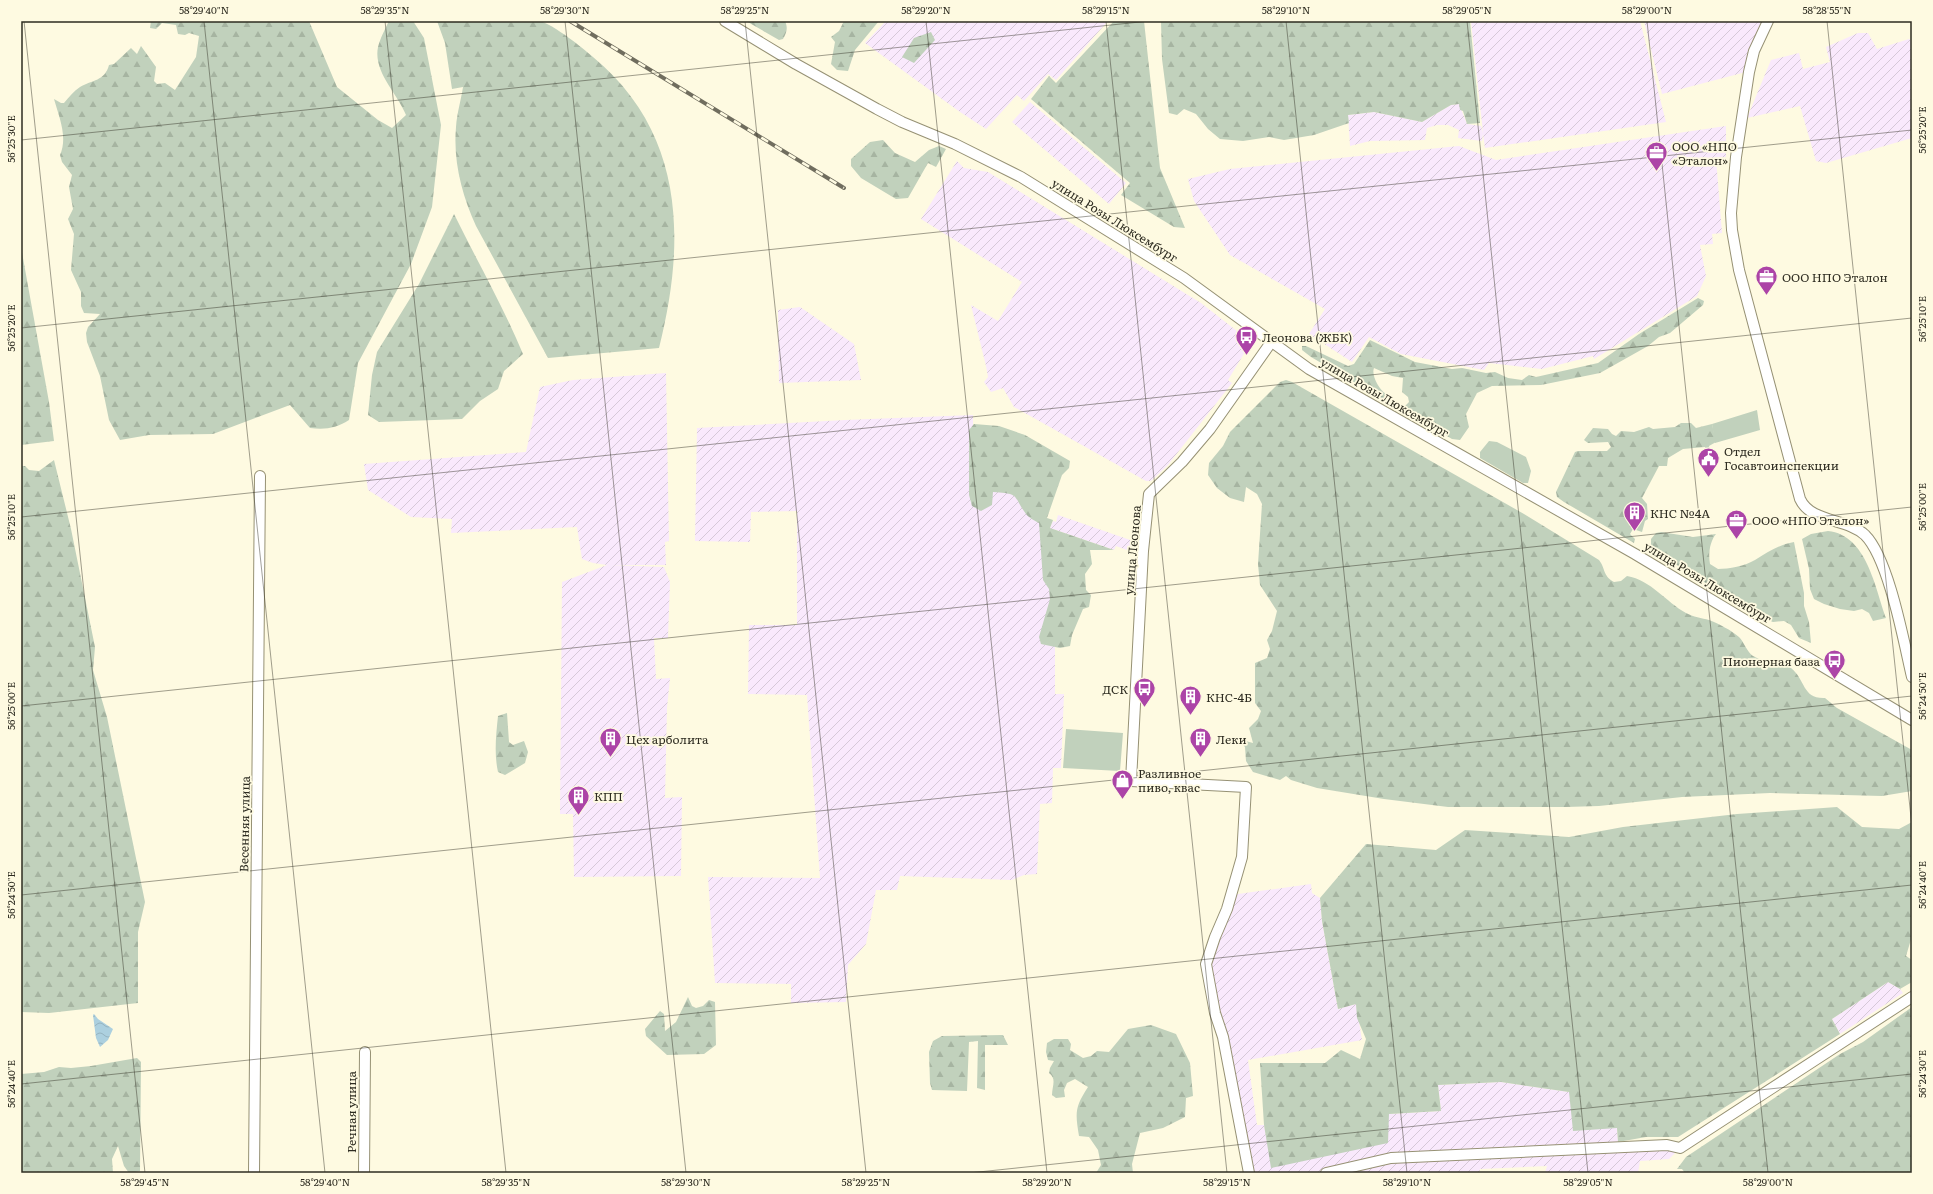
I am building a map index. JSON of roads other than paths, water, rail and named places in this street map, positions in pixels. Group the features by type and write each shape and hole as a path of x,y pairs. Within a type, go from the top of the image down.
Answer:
{"street":[{"name":"улица Розы Люксембург","path":"725,21 796,64 884,112 917,129 955,144 1021,177 1184,278 1310,368 1642,558 1912,720"},
{"path":"1768,21 1761,34 1751,60 1739,134 1731,213 1736,256 1800,499 1812,512 1852,527 1864,535 1870,543 1887,577 1912,677"},
{"name":"улица Леонова","path":"1249,1173 1223,1037 1215,1013 1206,964 1215,937 1227,909 1242,857 1246,787 1131,781 1143,551 1149,494 1182,462 1210,429 1272,341"},
{"name":"Весенняя улица","path":"254,1173 260,476"},
{"path":"1326,1173 1391,1158 1666,1145 1680,1148 1912,997"},
{"name":"Речная улица","path":"364,1173 365,1052"}],"water":[{"path":"94,1014 98,1019 113,1029 108,1040 100,1047 96,1038"}],"railway":[{"path":"570,21 844,188"}],"place":[{"name":"ООО «НПО «Эталон»","path":"1656,172"},
{"name":"ООО НПО Эталон","path":"1766,296"},
{"name":"Леонова (ЖБК)","path":"1247,356"},
{"name":"Отдел Госавтоинспекции","path":"1709,478"},
{"name":"КНС №4А","path":"1635,532"},
{"name":"ООО «НПО Эталон»","path":"1736,540"},
{"name":"Пионерная база","path":"1835,680"},
{"name":"ДСК","path":"1144,708"},
{"name":"КНС-4Б","path":"1191,716"},
{"name":"Цех арболита","path":"611,758"},
{"name":"Леки","path":"1200,758"},
{"name":"Разливное пиво, квас","path":"1122,800"},
{"name":"КПП","path":"578,816"}]}
